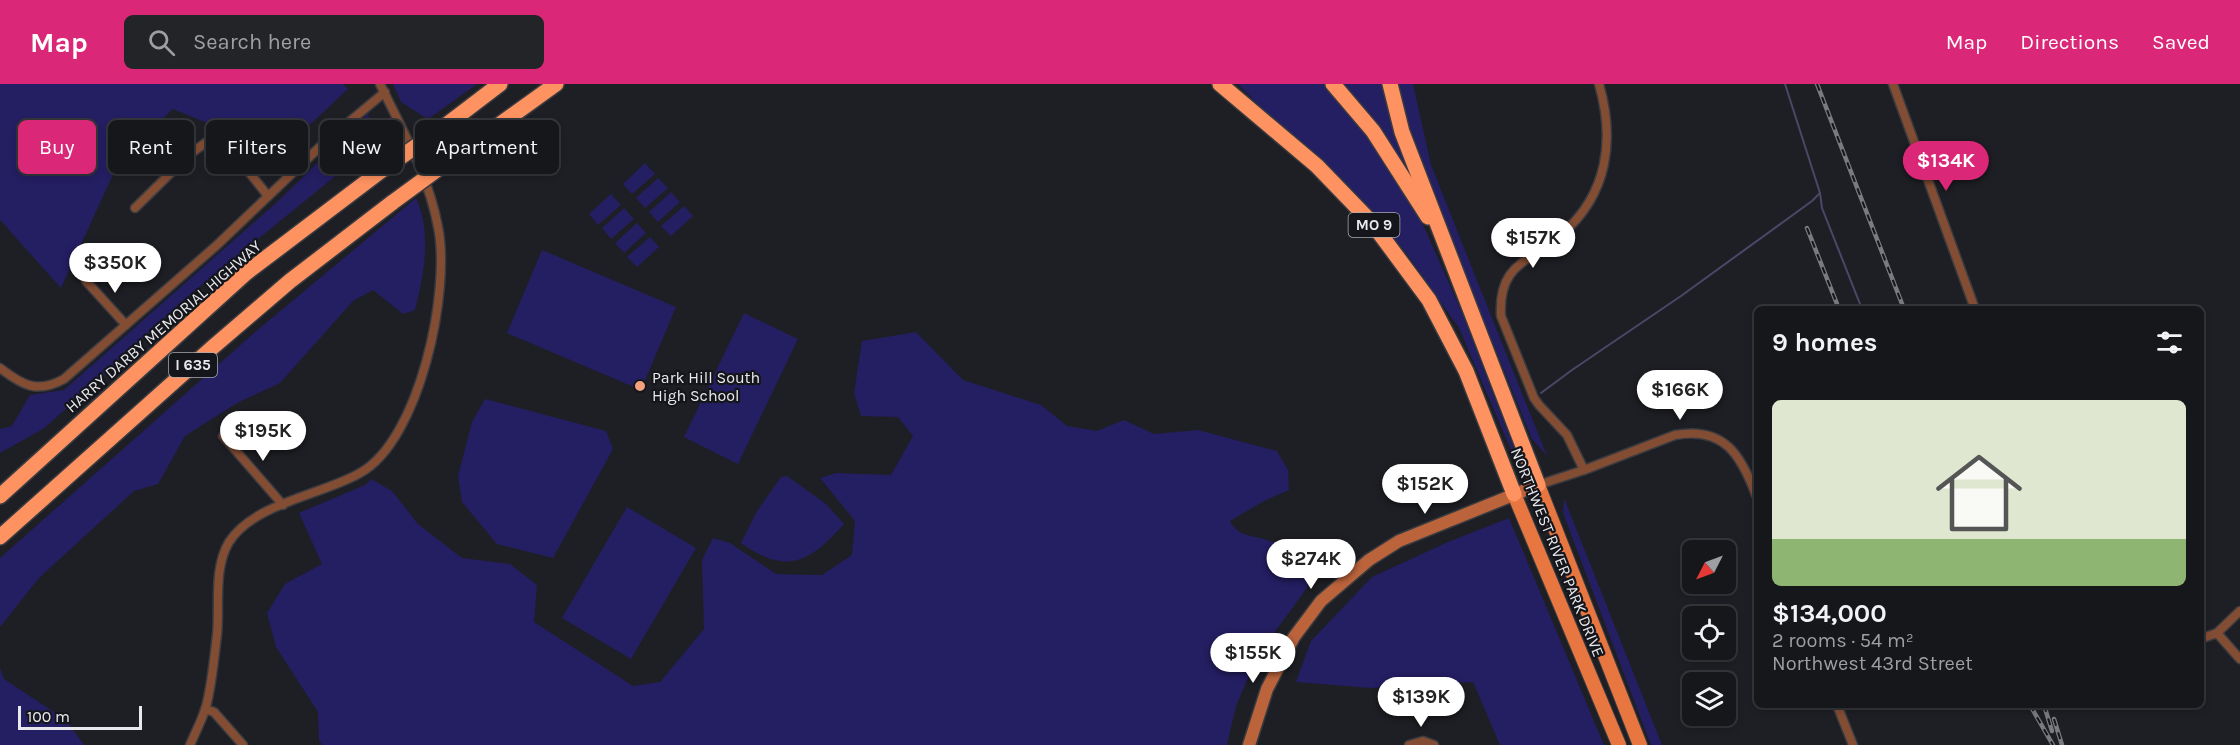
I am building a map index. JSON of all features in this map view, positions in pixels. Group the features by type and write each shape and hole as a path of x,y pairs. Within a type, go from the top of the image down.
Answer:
{"highway":[{"name":"HARRY DARBY MEMORIAL HIGHWAY","path":"0,496 246,273 500,84"},
{"name":"I 635","path":"0,537 290,281 448,161 556,84"},
{"name":"MO 9","path":"1220,84 1247,107"},
{"path":"1226,84 1247,107"},
{"name":"MO 9","path":"1333,84 1373,131 1444,243"},
{"path":"1390,84 1402,132 1444,243"},
{"name":"NORTHWEST RIVER PARK DRIVE","path":"1247,107 1317,166 1372,223 1429,300 1466,371 1514,494"},
{"name":"NORTHWEST RIVER PARK DRIVE","path":"1444,243 1538,485"}],"main road":[{"name":"NORTHWEST RIVER PARK DRIVE","path":"1538,485 1640,745"},
{"name":"NORTHWEST RIVER PARK DRIVE","path":"1514,494 1619,745"}],"street":[{"path":"1584,470 1568,435 1534,398 1502,316 1501,304 1507,280 1513,270 1527,258 1551,244 1572,225 1585,209 1595,190 1605,164 1608,136 1606,108 1599,84"},
{"path":"1893,84 1974,306"},
{"path":"0,368 24,384 40,387 52,385 64,379 217,245 383,88 418,165 439,229 441,258 439,290 432,338 404,423 378,460 363,472 341,483 252,519 230,542 220,564 216,636 205,709 190,745"},
{"path":"135,208 190,154 208,141 232,152 268,196"},
{"path":"86,281 126,325"},
{"path":"1249,745 1267,689 1293,637 1322,601 1370,560 1400,541 1514,494 1675,435 1690,432 1704,433 1717,438 1736,453 1754,490"},
{"path":"223,436 283,505"},
{"path":"2204,638 2217,633 2240,611"},
{"path":"2217,633 2240,659"},
{"path":"1838,708 1853,745"},
{"path":"205,709 214,712 243,745"},
{"path":"1410,745 1423,741 1434,745"}],"shaded area":[{"path":"0,84 343,84 348,89 308,126 308,120 206,120 206,123 173,109 161,120 108,120 108,174 113,174 61,288 0,220"},
{"path":"393,84 477,84 431,117 426,118 401,102"},
{"path":"1238,84 1324,84 1371,139 1426,231 1462,313 1520,465 1517,464 1459,328 1407,254 1341,179 1270,117"},
{"path":"1342,84 1386,84 1411,175 1380,130"},
{"path":"1397,84 1413,84 1431,165 1547,456 1532,439 1425,176 1409,131"},
{"path":"368,114 370,120 362,120"},
{"path":"320,160 320,174 338,174 182,301 107,373 43,429 0,453 0,429 12,426 30,395 64,390"},
{"path":"645,163 655,174 632,194 623,184"},
{"path":"658,178 668,188 645,208 636,198"},
{"path":"671,192 680,202 658,222 649,212"},
{"path":"611,194 621,205 598,225 589,214"},
{"path":"416,198 424,225 425,254 415,310 403,314 373,290 353,301 280,383 237,403 185,436 158,484 134,491 39,578 0,627 0,558 254,333"},
{"path":"684,206 693,216 671,236 661,226"},
{"path":"624,208 634,219 611,239 602,228"},
{"path":"637,223 646,233 624,253 615,243"},
{"path":"650,237 659,247 637,267 627,257"},
{"path":"542,250 676,307 641,390 507,333"},
{"path":"744,313 798,339 738,464 684,437"},
{"path":"916,332 963,380 1041,405 1067,426 1097,431 1124,420 1154,434 1198,430 1277,451 1288,470 1289,490 1264,501 1230,521 1244,534 1276,544 1311,579 1307,588 1258,655 1236,706 1227,745 322,745 319,740 318,712 276,647 267,613 285,584 322,564 299,513 365,485 371,479 392,491 418,524 462,558 510,564 537,585 534,622 633,686 660,682 704,629 702,560 713,538 730,543 776,574 822,575 852,555 855,521 820,478 836,473 891,475 913,436 898,417 861,416 854,393 862,341"},
{"path":"485,399 606,431 613,449 553,558 497,544 462,502 458,476 472,422"},
{"path":"787,476 826,504 844,524 820,548 797,560 785,562 757,553 741,543 757,511 781,477"},
{"path":"1564,498 1662,745 1651,745 1563,513"},
{"path":"627,507 696,548 631,659 562,618"},
{"path":"1509,518 1604,745 1500,745 1473,682 1371,688 1296,682 1311,641 1372,577 1448,542"},
{"path":"0,668 4,679 66,720 84,745 0,745"}],"waterway":[{"path":"1785,84 1820,193 1822,208 1861,306"},
{"path":"1541,393 1681,296 1820,193"}],"railway":[{"path":"1817,84 1903,306"},
{"path":"1807,228 1838,306"},
{"path":"2032,708 2053,745"},
{"path":"2045,708 2052,731"},
{"path":"2054,719 2062,745"}],"place":[{"name":"Park Hill South High School","path":"640,386"}]}
